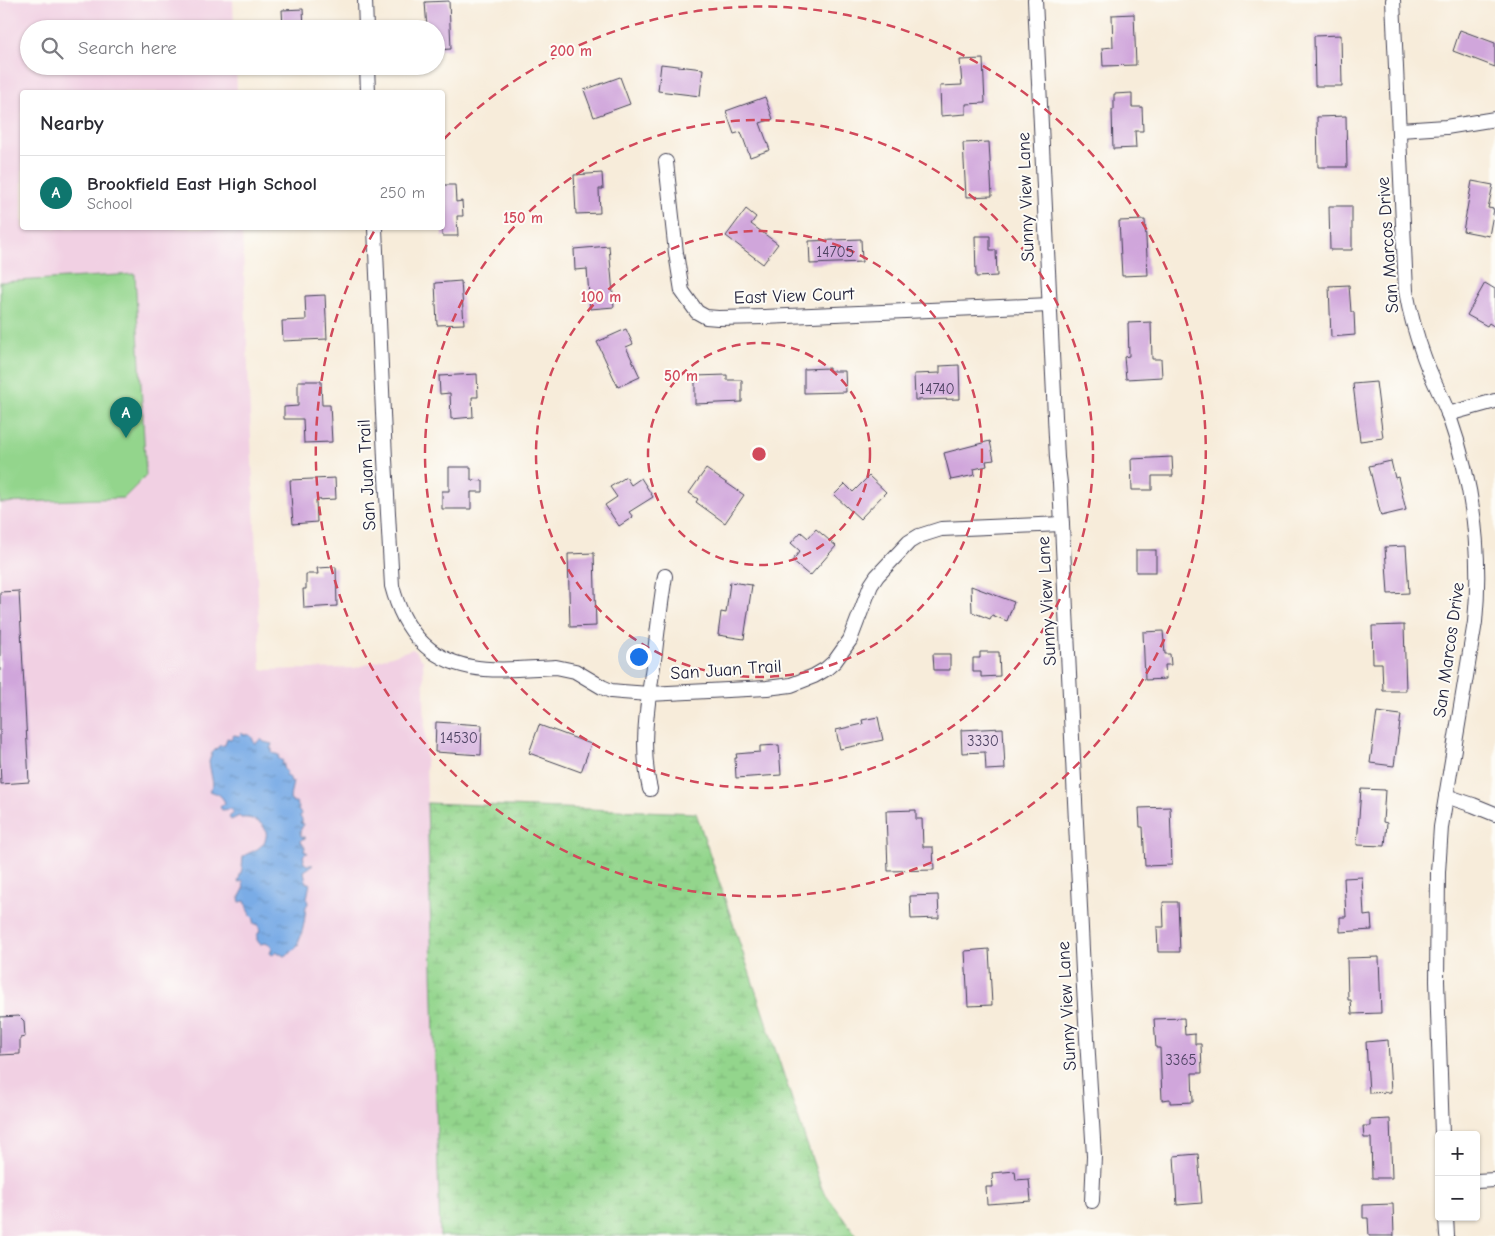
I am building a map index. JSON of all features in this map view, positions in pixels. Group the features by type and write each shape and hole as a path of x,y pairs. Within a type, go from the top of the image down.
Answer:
{"street":[{"path":"365,0 366,20"},
{"name":"Sunny View Lane","path":"1036,0 1094,1156 1092,1201"},
{"name":"San Marcos Drive","path":"1393,0 1406,291 1412,323 1457,441 1472,505 1478,560 1478,593 1471,652 1441,827 1438,863 1436,922 1442,1131"},
{"path":"367,75 368,90"},
{"path":"1400,130 1446,127 1495,119"},
{"name":"East View Court","path":"666,162 682,291 697,312 706,317 755,317 1050,305"},
{"name":"San Juan Trail","path":"375,230 392,586 404,620 412,633 439,656 462,665 488,669 556,667 575,671 611,691 649,694 768,688 791,685 826,669 836,661 850,640 871,585 909,542 919,536 941,529 1062,524"},
{"path":"1448,414 1495,401"},
{"path":"650,789 645,758 645,735 665,576"},
{"path":"1446,796 1495,814"},
{"path":"1480,1180 1495,1180"},
{"path":"1446,1221 1447,1236"}],"shaded area":[{"path":"0,0 233,0 234,20 20,20 20,75 236,75 237,90 20,90 20,230 242,230 261,670 355,668 413,649 423,661 440,1236 0,1236"}],"green space":[{"path":"135,274 146,476 124,498 0,503 0,282"},
{"path":"427,803 696,813 822,1189 857,1236 440,1236"}],"water":[{"path":"242,733 251,736 255,744 261,739 272,744 270,749 272,749 272,753 279,755 278,758 283,761 281,765 284,764 283,768 287,772 285,776 290,778 291,783 293,781 290,800 296,802 302,819 302,823 300,823 304,824 300,831 301,836 306,838 302,839 301,842 305,847 304,851 308,853 303,856 303,862 307,865 313,865 304,871 306,883 310,883 307,898 308,904 306,906 301,936 297,945 299,945 293,951 290,951 291,953 284,956 276,951 272,955 270,953 272,949 270,945 260,944 257,940 257,935 260,931 258,924 253,924 254,919 245,901 240,902 239,898 244,889 243,881 238,882 243,857 260,847 265,841 266,831 259,822 248,818 241,818 239,816 231,820 229,817 234,813 230,809 222,810 220,807 225,803 221,796 209,791 213,784 209,762 212,753 219,746 225,745 227,738 231,739 234,735 239,736"}],"building":[{"path":"449,1 451,49 445,49 445,20 426,20 425,2"},
{"path":"303,9 304,20 283,20 282,10"},
{"path":"1134,14 1136,65 1103,66 1102,48 1113,47 1112,15"},
{"path":"1460,30 1495,43 1495,67 1453,51"},
{"path":"1341,35 1342,86 1315,86 1314,36"},
{"path":"983,59 985,103 966,104 966,114 941,116 940,86 962,85 960,60"},
{"path":"661,64 703,69 700,96 658,91"},
{"path":"620,77 630,104 594,117 584,90"},
{"path":"1132,93 1132,107 1142,107 1143,131 1135,131 1136,148 1113,149 1112,110 1114,110 1114,94"},
{"path":"765,97 773,119 760,123 770,150 750,157 741,132 734,134 726,111"},
{"path":"1346,116 1347,167 1318,167 1317,117"},
{"path":"989,142 992,196 966,197 963,143"},
{"path":"602,173 603,189 599,189 600,213 576,214 574,175"},
{"path":"1472,181 1493,185 1488,208 1494,209 1489,236 1463,231"},
{"path":"445,185 455,185 456,202 462,201 463,216 457,216 458,236 442,236 442,230 445,230"},
{"path":"1329,206 1352,206 1352,250 1330,250"},
{"path":"746,209 756,217 751,224 778,244 763,264 726,236"},
{"path":"1145,220 1148,275 1122,276 1119,221"},
{"path":"975,236 990,236 990,250 996,250 997,276 976,277"},
{"path":"861,239 862,262 810,264 809,241"},
{"path":"609,246 614,307 590,309 587,269 575,270 574,249"},
{"path":"461,281 464,324 437,325 435,283"},
{"path":"1485,283 1495,289 1495,327 1489,323 1487,326 1467,315"},
{"path":"1349,285 1351,312 1354,312 1355,335 1331,337 1329,286"},
{"path":"325,295 327,339 283,341 282,321 306,320 305,296"},
{"path":"1151,322 1152,359 1161,359 1162,377 1126,379 1124,357 1129,356 1128,323"},
{"path":"626,329 633,344 626,347 640,377 618,387 597,342"},
{"path":"959,365 960,399 915,400 914,374 940,373 940,366"},
{"path":"829,368 829,371 845,371 846,392 804,393 804,369"},
{"path":"477,374 478,397 472,397 473,417 451,419 450,393 440,394 439,376"},
{"path":"727,375 727,380 742,380 742,402 695,404 695,376"},
{"path":"298,381 321,381 322,405 330,405 332,442 304,443 303,419 284,419 284,407 298,406"},
{"path":"1376,382 1383,438 1360,441 1353,384"},
{"path":"990,441 994,460 986,461 987,466 974,469 975,475 951,480 944,453"},
{"path":"1172,457 1173,476 1152,476 1152,490 1132,490 1131,459"},
{"path":"1391,461 1395,478 1398,477 1406,510 1381,516 1369,466"},
{"path":"449,467 471,467 471,480 483,481 483,492 471,492 471,509 442,509 442,491 449,491"},
{"path":"706,469 744,495 725,523 696,502 698,499 689,493"},
{"path":"869,476 886,492 860,519 834,495 845,484 853,492"},
{"path":"626,477 631,485 641,478 653,497 629,512 633,517 619,526 605,505 617,497 610,487"},
{"path":"335,478 336,499 316,500 317,522 293,524 290,480"},
{"path":"816,529 836,546 810,576 792,561 800,551 791,543 801,532 808,538"},
{"path":"1406,546 1409,593 1388,594 1385,547"},
{"path":"1136,550 1156,550 1156,572 1136,572"},
{"path":"594,553 596,626 570,627 568,554"},
{"path":"336,567 337,606 304,608 303,589 306,589 306,574 318,574 317,568"},
{"path":"730,582 752,585 744,639 718,635 721,612 726,613"},
{"path":"971,586 1014,602 1007,621 992,615 990,619 972,612"},
{"path":"19,591 29,782 1,784 0,592"},
{"path":"1404,625 1406,691 1383,691 1382,663 1373,663 1372,626"},
{"path":"1163,631 1165,654 1170,654 1171,665 1165,665 1166,679 1145,680 1143,632"},
{"path":"980,652 999,652 1000,676 981,677 981,672 973,672 973,658 980,658"},
{"path":"933,654 950,654 950,670 934,670"},
{"path":"1377,712 1401,715 1394,766 1370,763"},
{"path":"878,717 883,740 840,749 836,730 863,724 862,720"},
{"path":"436,722 482,725 481,755 435,752"},
{"path":"539,725 591,744 581,772 529,753"},
{"path":"1003,728 1005,769 986,770 985,752 962,753 961,730"},
{"path":"779,745 781,775 736,778 736,754 760,752 760,746"},
{"path":"1361,789 1385,790 1383,822 1387,823 1385,846 1357,845"},
{"path":"1170,807 1172,865 1145,866 1143,827 1140,827 1139,808"},
{"path":"916,810 916,819 922,819 923,847 933,847 934,870 888,871 886,811"},
{"path":"1362,877 1364,916 1371,915 1372,930 1340,932 1340,917 1346,917 1344,878"},
{"path":"938,895 939,918 911,919 910,896"},
{"path":"1163,902 1178,902 1180,952 1158,952 1157,927 1164,927"},
{"path":"989,949 992,1005 968,1006 965,951"},
{"path":"1379,957 1381,1013 1352,1014 1351,1000 1348,1000 1347,958"},
{"path":"19,1016 24,1021 25,1037 20,1038 20,1054 0,1055 0,1017"},
{"path":"1184,1018 1185,1035 1195,1034 1195,1044 1201,1044 1202,1073 1192,1073 1193,1102 1170,1103 1170,1099 1162,1100 1160,1048 1156,1048 1154,1019"},
{"path":"1388,1040 1391,1092 1369,1093 1366,1042"},
{"path":"1390,1119 1392,1178 1372,1178 1371,1138 1364,1138 1363,1126 1370,1126 1370,1120"},
{"path":"1198,1154 1202,1203 1177,1205 1174,1156"},
{"path":"1015,1171 1016,1180 1029,1179 1031,1201 987,1204 986,1187 993,1187 992,1173"},
{"path":"1393,1204 1394,1236 1369,1236 1368,1218 1363,1218 1363,1205"}],"place":[{"name":"Brookfield East High School","path":"126,438"}]}
